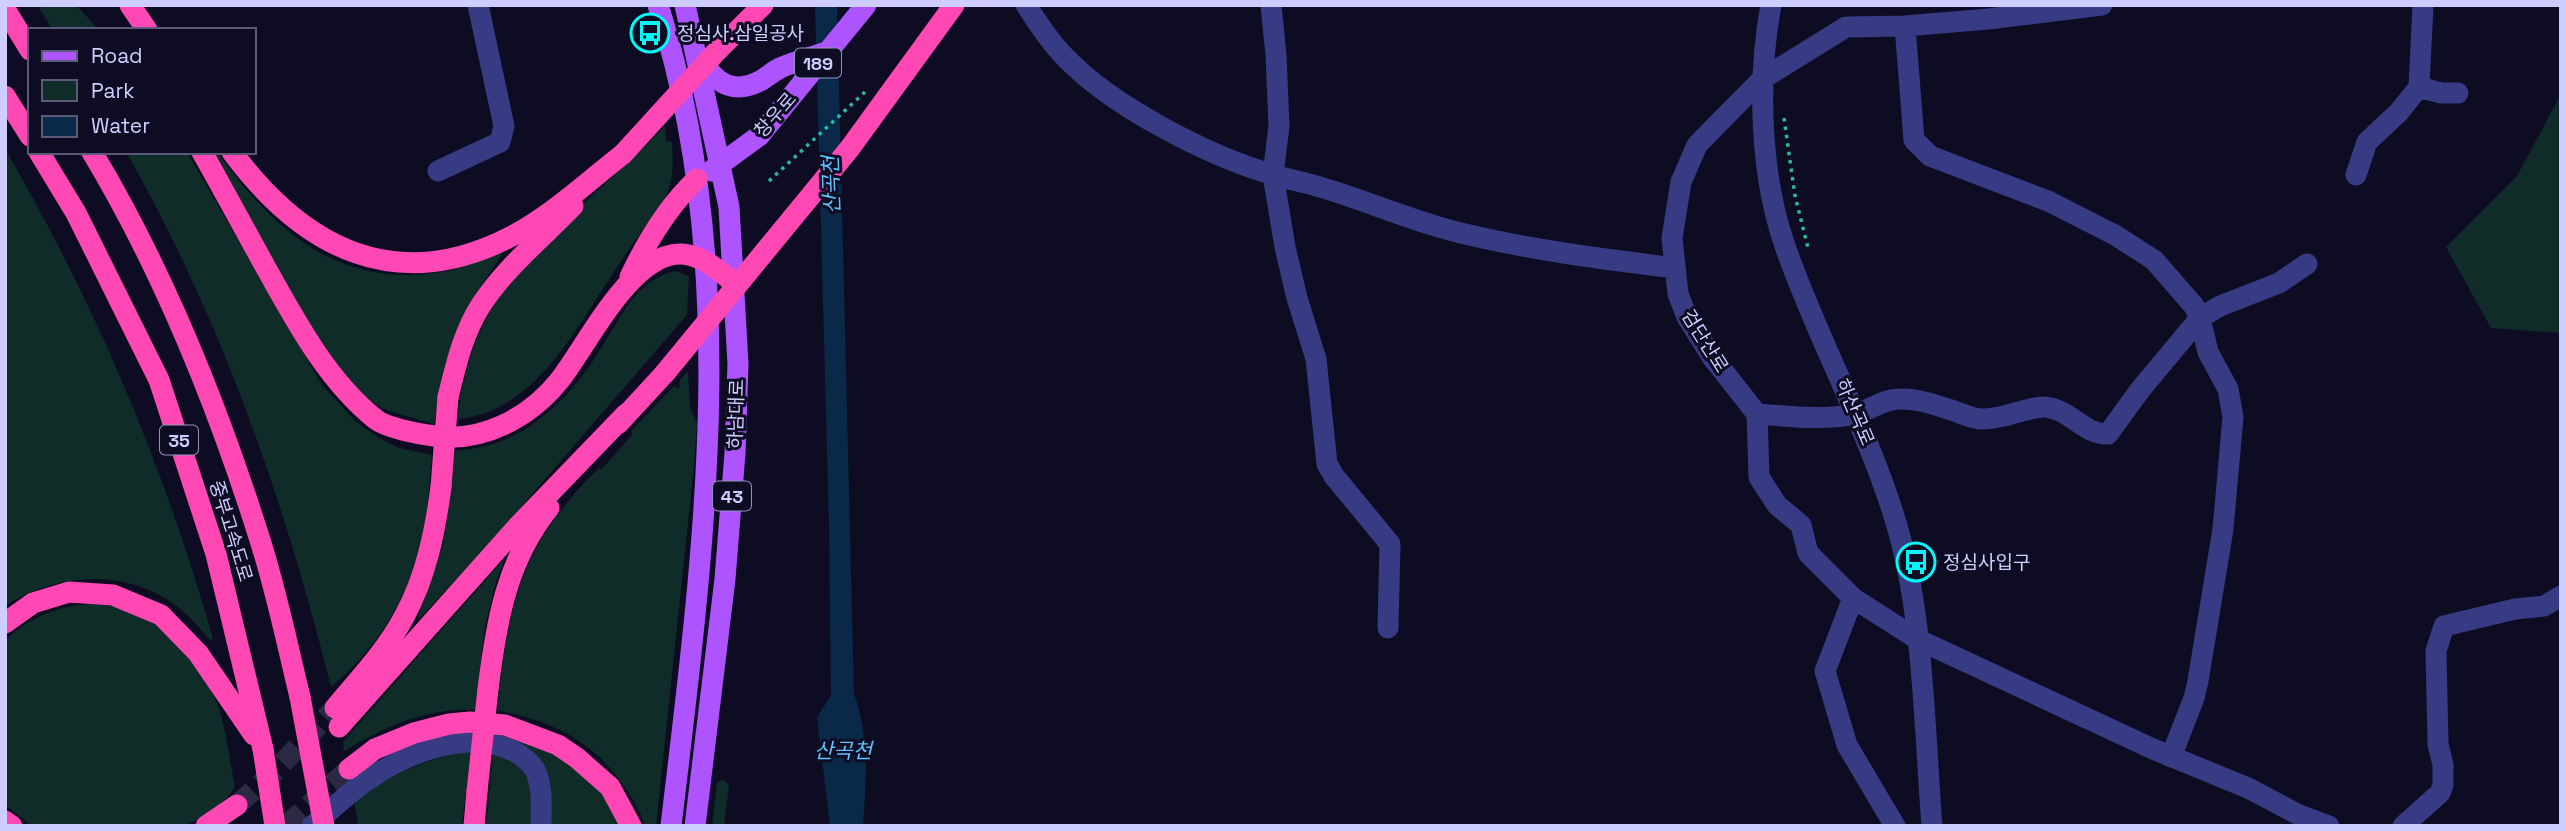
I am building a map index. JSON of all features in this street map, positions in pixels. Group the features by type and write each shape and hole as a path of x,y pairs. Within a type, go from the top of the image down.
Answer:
{"highway":[{"path":"125,5 136,28"},
{"path":"130,5 146,28"},
{"path":"763,5 497,283 480,307 459,351 448,397 441,487 430,546 413,599 388,642 337,717 664,373 850,148 954,5"},
{"path":"5,9 28,47"},
{"path":"5,96 28,133"},
{"name":"중부고속도로","path":"40,154 76,213 159,380 216,554 263,748 275,826"},
{"name":"중부고속도로","path":"93,154 148,256 197,361 260,539 300,697 324,826"},
{"path":"203,154 286,304 323,363 346,392 376,421 421,435 451,439 483,435 522,415 557,383 627,282 642,251 678,197 697,179"},
{"path":"234,154 260,187 284,210 336,246 360,256 389,262 421,263 485,249 514,234 545,214 623,154"},
{"path":"627,282 649,265 676,254 691,255 718,269 734,283"},
{"path":"474,826 488,689 499,611 509,577 525,543 540,520 626,414"},
{"path":"5,623 33,603 69,592 113,595 161,615 198,653 263,748"},
{"path":"349,769 376,749 414,733 470,722 505,725 558,745 577,758 610,787 631,826"},
{"path":"206,826 234,817"},
{"path":"5,821 12,826"}],"main road":[{"name":"하남대로","path":"658,5 675,62 697,179 705,262 710,396 696,612 671,826"},
{"name":"하남대로","path":"684,5 697,53 729,207 738,364 735,453 725,579 695,826"},
{"name":"창우로","path":"697,179 759,136 866,5"},
{"path":"697,53 709,73 723,83 747,87 779,68 827,52"}],"street":[{"path":"438,171 500,142 504,126 478,5"},
{"path":"1026,5 1064,56 1096,85 1192,142 1234,161 1460,233 1534,248 1675,268"},
{"path":"1271,5 1279,126 1273,175 1291,273 1317,359 1327,464 1390,544 1388,628"},
{"name":"하산곡로","path":"1771,5 1762,79 1764,134 1774,201 1785,244 1874,458 1895,518 1910,584 1917,639 1932,826"},
{"name":"검단산로","path":"1757,414 1712,357 1687,317 1678,294 1672,238 1681,182 1697,145 1762,79 1846,27 1905,26 1991,12 2102,5"},
{"path":"2356,175 2367,142 2399,112 2419,87 2423,5"},
{"path":"1905,26 1914,140 1930,156 2048,201 2115,235 2154,260 2200,318 2208,352 2228,389 2233,417 2223,529 2198,681 2171,757"},
{"path":"2419,87 2441,93 2458,93"},
{"path":"2307,264 2279,283 2220,306 2200,318 2140,390 2108,434 2100,434 2070,416 2045,407 1996,419 1979,420 1937,405 1900,399 1880,403 1856,414 1820,417 1757,414 1759,477 1777,505 1801,525 1808,553 1853,598 1917,639 2171,757 2248,788 2297,814 2329,826"},
{"path":"2403,826 2440,793 2443,785 2443,765 2438,744 2436,651 2444,626 2515,609 2544,606 2561,596"},
{"path":"1853,598 1825,671 1847,745 1895,826"},
{"path":"312,826 366,781 394,764 463,741 502,744 522,756 536,771 541,792 541,826"}],"path":[{"path":"769,181 819,135"}],"green space":[{"path":"37,5 76,5 97,28 52,28"},
{"path":"2561,94 2561,333 2491,328 2446,247 2517,176"},
{"path":"665,127 666,141 672,142 673,156 672,177 666,197 564,347 528,387 507,402 484,413 458,419 462,389 475,345 487,317 503,292 548,239"},
{"path":"5,149 68,266 124,386 172,509 193,571 212,642 192,619 158,594 114,581 92,579 47,586 5,606"},
{"path":"127,154 188,154 322,385 356,422 379,438 399,448 432,455 424,528 419,552 405,590 374,643 331,687 293,549 247,412 192,280"},
{"path":"211,154 219,154 262,207 287,230 314,249 342,263 374,272 409,275 447,271 503,253 470,303 457,332 443,373 434,424 386,410 367,400 355,389 312,331"},
{"path":"676,271 689,276 687,315 483,551 417,621 443,546 455,450 479,448 501,441 542,417 576,384 641,290 662,275"},
{"path":"688,371 690,408 697,423 694,466 656,826 646,826 621,781 588,748 547,724 498,711 513,608 535,551 573,496 599,468 602,469 632,435 632,430 674,386 679,389 680,380"},
{"path":"505,558 485,626 475,710 440,712 407,720 344,751 343,742"},
{"path":"91,604 125,609 153,622 165,631 198,669 216,700 225,730 235,787 213,810 184,826 32,826 5,805 5,640 45,614 67,607"},
{"path":"511,737 550,751 585,773 606,797 623,826 551,826 532,752"},
{"path":"494,748 515,758 531,780 533,826 486,826"},
{"path":"471,751 462,826 358,826 354,799 410,769"},
{"path":"723,779 729,786 724,826 712,826 717,783"}],"water":[{"name":"산곡천","path":"815,5 837,5 854,694 865,743 863,826 830,826 817,717 831,696"}],"tunnel":[{"path":"237,805 276,770 335,708"},
{"path":"286,826 349,769"}],"place":[{"name":"정심사.삼일공사","path":"650,33"},
{"name":"정심사입구","path":"1916,562"}]}
